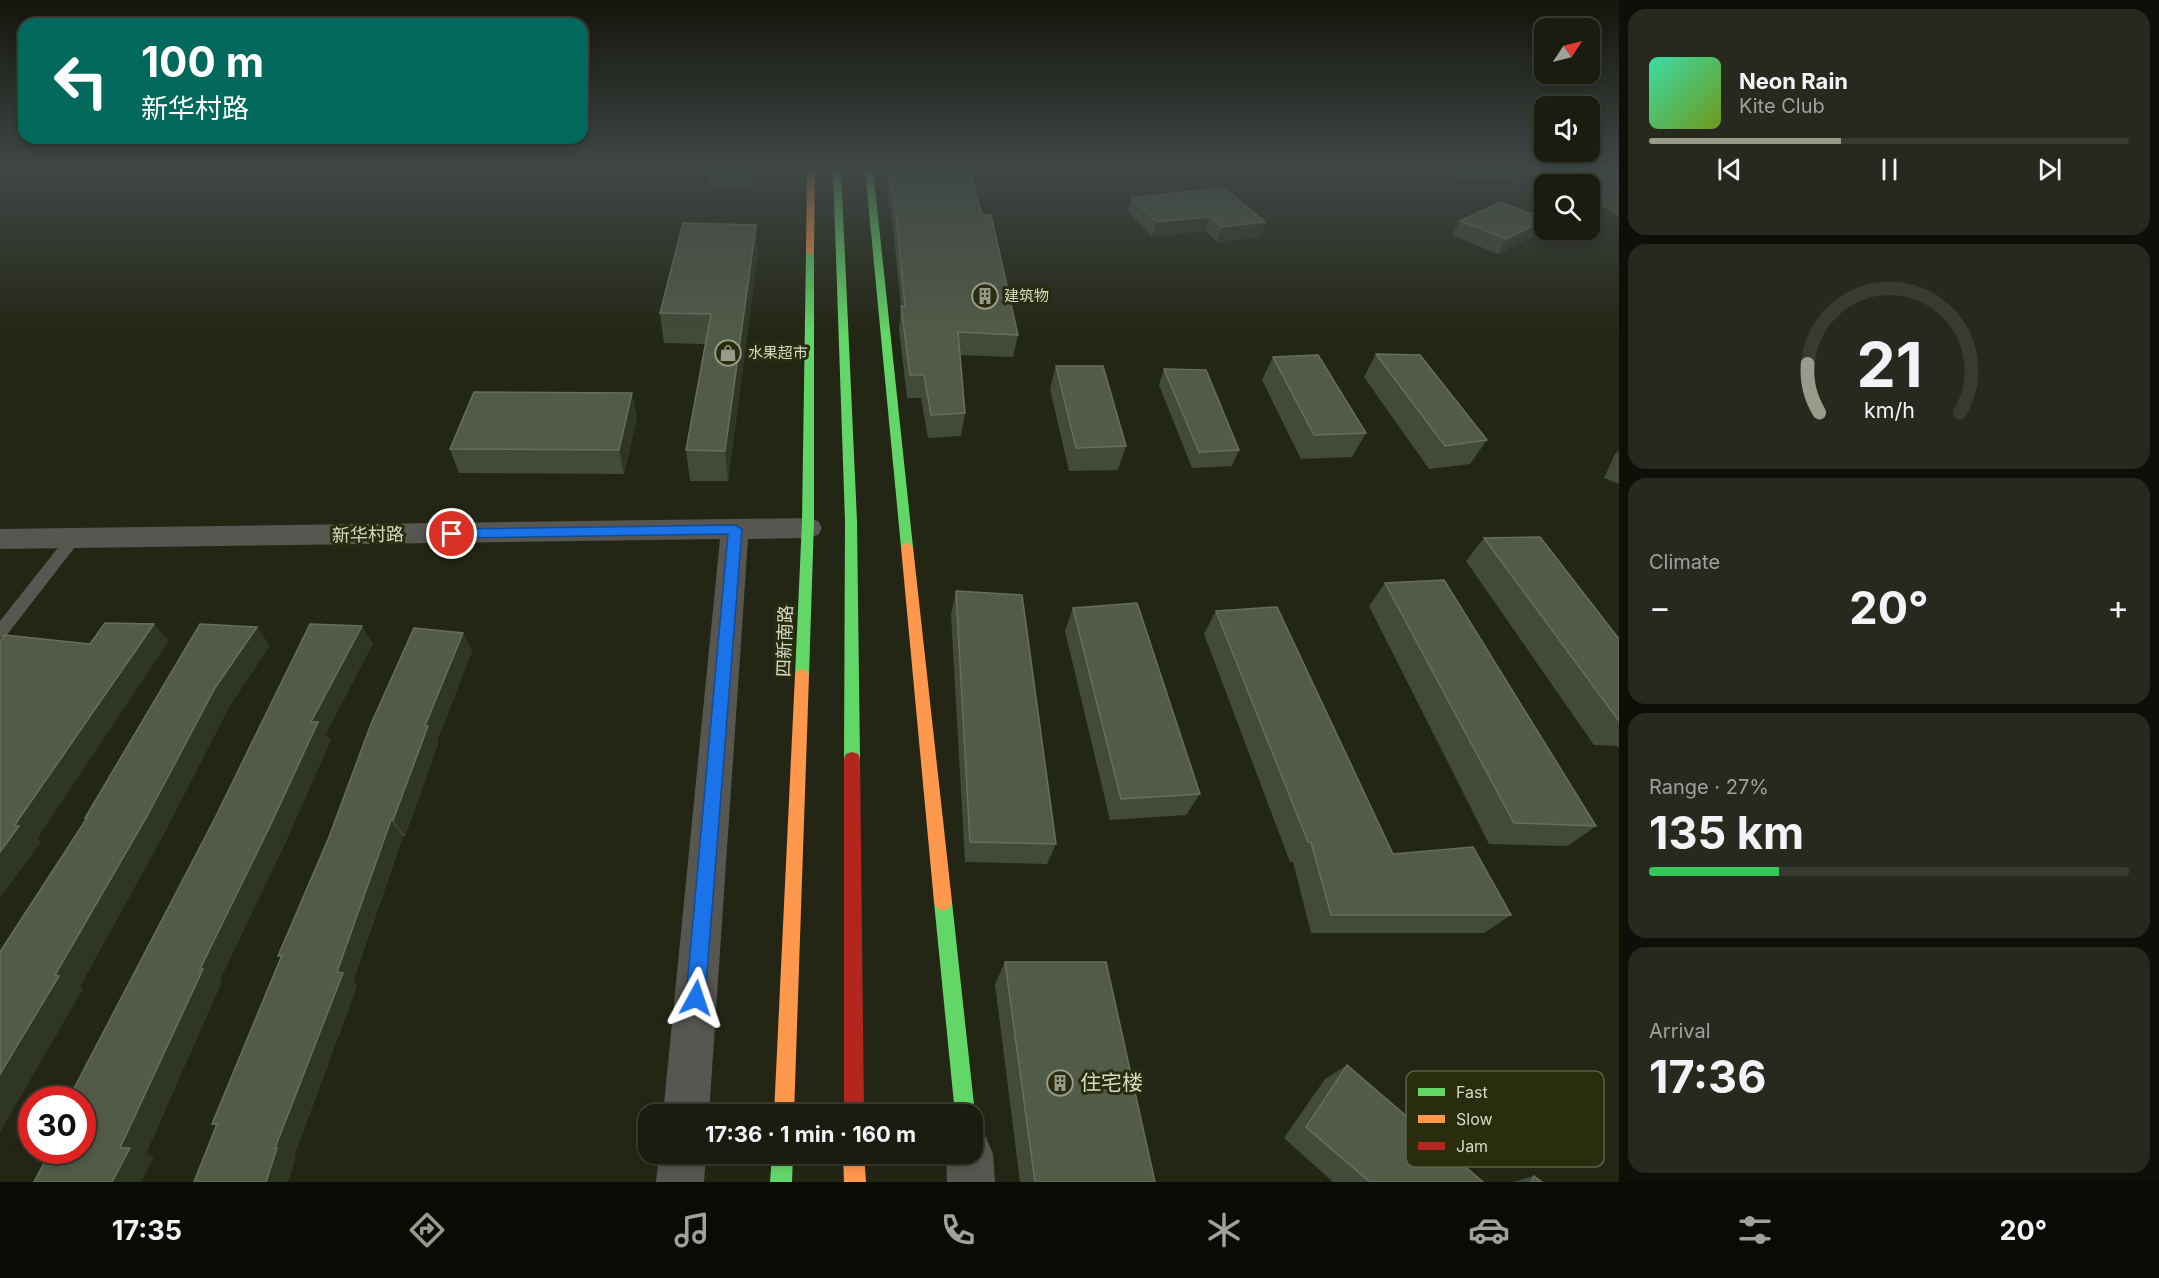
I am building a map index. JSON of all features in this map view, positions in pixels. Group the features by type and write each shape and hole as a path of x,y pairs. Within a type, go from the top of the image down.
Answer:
{"main road":[{"name":"四新南路","path":"784,1104 808,528 811,224"},
{"path":"839,224 851,521 854,1104"},
{"path":"875,224 964,1104"},
{"path":"782,1182 783,1164"},
{"path":"854,1164 855,1182"}],"street":[{"name":"新华村路","path":"0,539 808,528"},
{"path":"687,1104 735,529"},
{"path":"680,1182 682,1164"},
{"path":"970,1164 971,1182"}],"lane":[{"path":"0,632 73,539"}],"building":[{"path":"683,224 756,225 725,451 686,450 711,314 660,313"},
{"path":"897,224 993,224 1018,335 958,332 965,413 931,415 924,375 910,375 901,306 905,306"},
{"path":"1219,224 1246,224 1222,227"},
{"path":"1468,224 1534,224 1507,239"},
{"path":"1376,354 1420,355 1487,440 1445,446"},
{"path":"1318,355 1366,433 1314,435 1273,357"},
{"path":"1056,366 1103,366 1126,446 1076,448"},
{"path":"1164,369 1206,370 1239,450 1199,452"},
{"path":"474,392 632,393 619,450 450,449"},
{"path":"1540,537 1619,639 1619,721 1484,538"},
{"path":"1444,580 1596,826 1514,823 1385,583"},
{"path":"956,591 1022,595 1056,844 970,842"},
{"path":"1137,603 1200,794 1121,799 1073,608"},
{"path":"1277,607 1393,854 1473,847 1511,915 1331,915 1311,842 1308,842 1216,611"},
{"path":"105,623 154,624 14,826 19,826 0,852 0,641 5,635 90,644"},
{"path":"200,624 257,627 215,688 146,818 55,975 59,976 0,1074 0,952 87,818 85,818"},
{"path":"310,624 362,626 311,722 318,722 200,969 203,969 120,1148 130,1148 112,1182 34,1182 44,1164 96,1164 96,1086 75,1086 215,818"},
{"path":"414,628 463,633 425,726 428,726 393,820 391,820 337,972 343,973 275,1148 277,1148 266,1182 194,1182 217,1124 212,1124 282,955 278,956 329,837 371,724"},
{"name":"住宅楼","path":"1005,962 1106,962 1155,1182 1035,1182"},
{"path":"1347,1065 1406,1116 1406,1167 1466,1167 1483,1182 1370,1182 1306,1127"},
{"path":"1534,1176 1542,1182 1531,1182"}],"traffic: fast":[{"path":"839,224 851,521 852,759"},
{"path":"875,224 907,547"},
{"path":"802,675 808,521 810,252"},
{"path":"943,902 964,1104"},
{"path":"781,1182 782,1164"}],"traffic: slow":[{"path":"810,224 810,252"},
{"path":"907,547 943,902"},
{"path":"784,1104 802,675"},
{"path":"854,1164 855,1182"}],"traffic: jam":[{"path":"852,759 854,1104"}],"place":[{"name":"建筑物","path":"985,296"},
{"name":"水果超市","path":"728,353"},
{"name":"住宅楼","path":"1060,1083"}],"route":[{"path":"452,534 735,529 696,998"}]}
